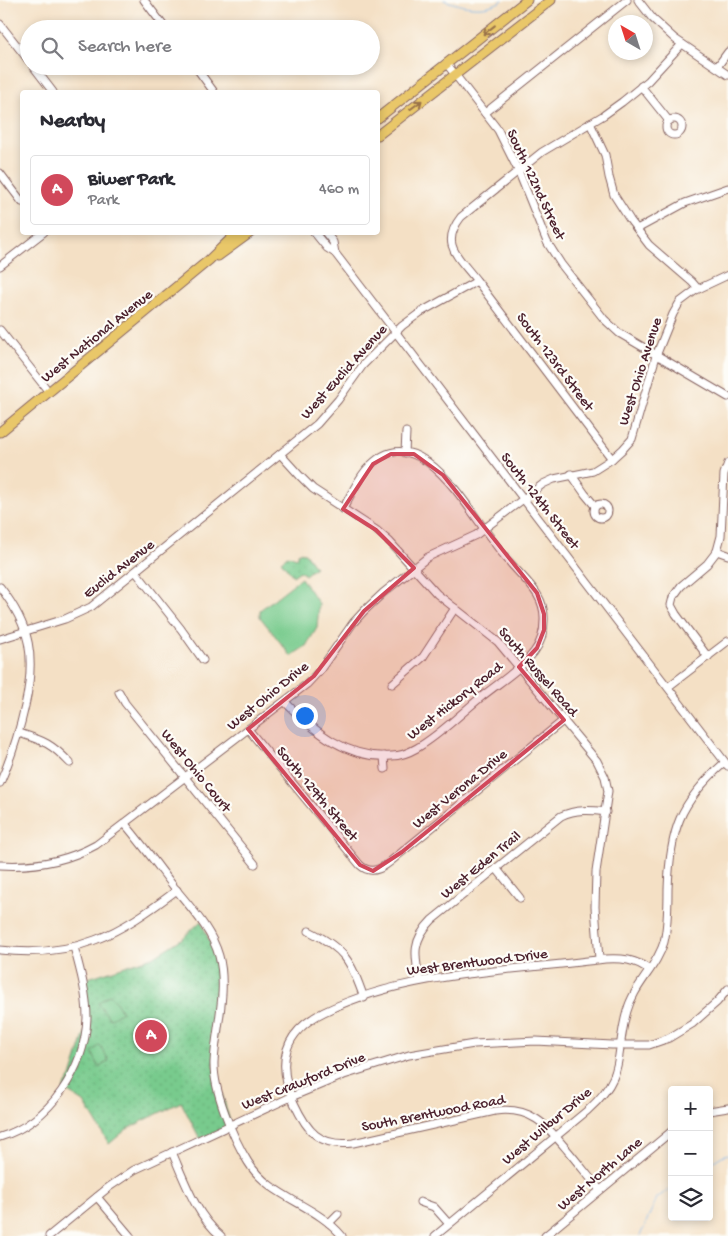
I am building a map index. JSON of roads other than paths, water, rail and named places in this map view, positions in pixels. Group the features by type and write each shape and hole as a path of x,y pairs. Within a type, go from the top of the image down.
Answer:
{"main road":[{"path":"380,116 527,0"},
{"path":"380,133 551,0"},
{"name":"West National Avenue","path":"0,432 209,260 235,235"},
{"name":"West National Avenue","path":"209,260 224,253 247,235"}],"street":[{"path":"144,0 159,20"},
{"path":"485,113 627,0"},
{"path":"638,0 664,30 728,75"},
{"path":"0,24 20,50"},
{"path":"477,281 451,248 450,240 453,227 460,217 549,147 604,115 641,86 664,65 682,44"},
{"path":"717,67 728,52"},
{"name":"South 122nd Street","path":"446,63 498,130 518,170 547,242 583,294 604,319 619,333 728,397"},
{"path":"40,75 51,90"},
{"path":"200,75 210,90"},
{"path":"641,86 669,121"},
{"path":"590,123 605,155 614,195 649,245 698,289"},
{"path":"0,173 20,199"},
{"path":"637,229 685,203 728,188"},
{"path":"0,266 40,235"},
{"name":"South 124th Street","path":"316,235 327,248 335,253 726,765"},
{"name":"South 124th Street","path":"327,235 333,242 335,253"},
{"name":"West Ohio Avenue","path":"523,498 543,484 571,474 592,470 612,459 632,439 656,356 673,314 680,302 698,289 728,275"},
{"name":"West Euclid Avenue","path":"193,526 323,417 338,400 363,365 395,332 421,312 477,281"},
{"name":"South 123rd Street","path":"477,281 612,459"},
{"path":"0,330 49,392"},
{"path":"343,509 364,472 372,464 385,456 405,453 406,432"},
{"name":"West Hickory Road","path":"285,702 306,722 337,745 363,753 384,756 405,754 422,745 519,667 533,653 542,639 544,621 542,605 534,588 514,567 439,471 423,458 405,453"},
{"name":"South Russel Road","path":"280,454 313,489 376,530 394,546 437,594 498,642 594,757 603,772 608,791 596,872 595,907 599,960"},
{"path":"708,657 676,614 672,605 673,597 681,586 707,564 716,551 721,536 724,474 728,463"},
{"path":"571,474 595,506"},
{"name":"West Ohio Drive","path":"0,865 38,864 72,856 96,845 285,702 306,684 320,670 364,611 414,568 428,557 467,540 523,498"},
{"name":"Euclid Avenue","path":"0,639 83,612 105,597 193,526"},
{"path":"716,551 728,555"},
{"path":"136,572 203,660"},
{"path":"0,587 14,607 25,631 29,647 31,671 19,733 0,783"},
{"path":"392,684 423,657 455,608"},
{"path":"668,687 728,641"},
{"name":"West Ohio Court","path":"119,692 125,703 256,864"},
{"name":"West Verona Drive","path":"369,870 380,869 564,720"},
{"name":"South 129th Street","path":"248,729 360,865 369,870"},
{"path":"19,733 46,742 57,749 70,763"},
{"path":"384,756 385,769"},
{"name":"West Wilbur Drive","path":"435,1236 594,1104 608,1088 617,1070 623,1025 630,1002 661,950 666,933 669,868 674,830 681,814 701,784 726,765"},
{"name":"West Eden Trail","path":"420,981 416,948 422,932 432,920 561,816 574,811 584,810 606,812"},
{"path":"125,824 212,937 219,957 222,987 214,1067 218,1090 247,1161 262,1179 274,1189 304,1205 329,1222 342,1236"},
{"path":"496,868 520,898"},
{"path":"0,950 51,951 74,947 92,941 120,929 143,916 177,890"},
{"path":"309,931 334,945 346,958 364,998"},
{"path":"0,1138 17,1131 47,1108 71,1077 81,1053 86,1029 86,1009 82,980 74,947"},
{"name":"West Brentwood Drive","path":"291,1097 286,1083 284,1064 287,1049 296,1032 308,1022 326,1012 364,998 420,981 615,958 628,960 642,965 649,970"},
{"name":"West Crawford Drive","path":"49,1236 134,1170 291,1097 344,1075 409,1055 447,1048 516,1041 553,1041 621,1046 649,1044 670,1038 692,1024 717,1002 728,989"},
{"name":"South Brentwood Road","path":"291,1097 308,1129 318,1137 335,1144 353,1143 508,1109 521,1111 540,1120 556,1136 600,1190"},
{"path":"713,1111 728,1108"},
{"name":"West North Lane","path":"544,1236 668,1134"},
{"path":"172,1152 197,1206 209,1225 221,1236"},
{"path":"97,1197 130,1236"},
{"path":"420,1202 434,1207 449,1224"},
{"path":"329,1222 338,1214"}],"waterway":[{"path":"444,0 474,7 489,6 503,0"},
{"path":"713,1162 728,1154"},
{"path":"640,1236 657,1198 668,1190"}],"place":[{"name":"Biwer Park","path":"151,1036"}]}
